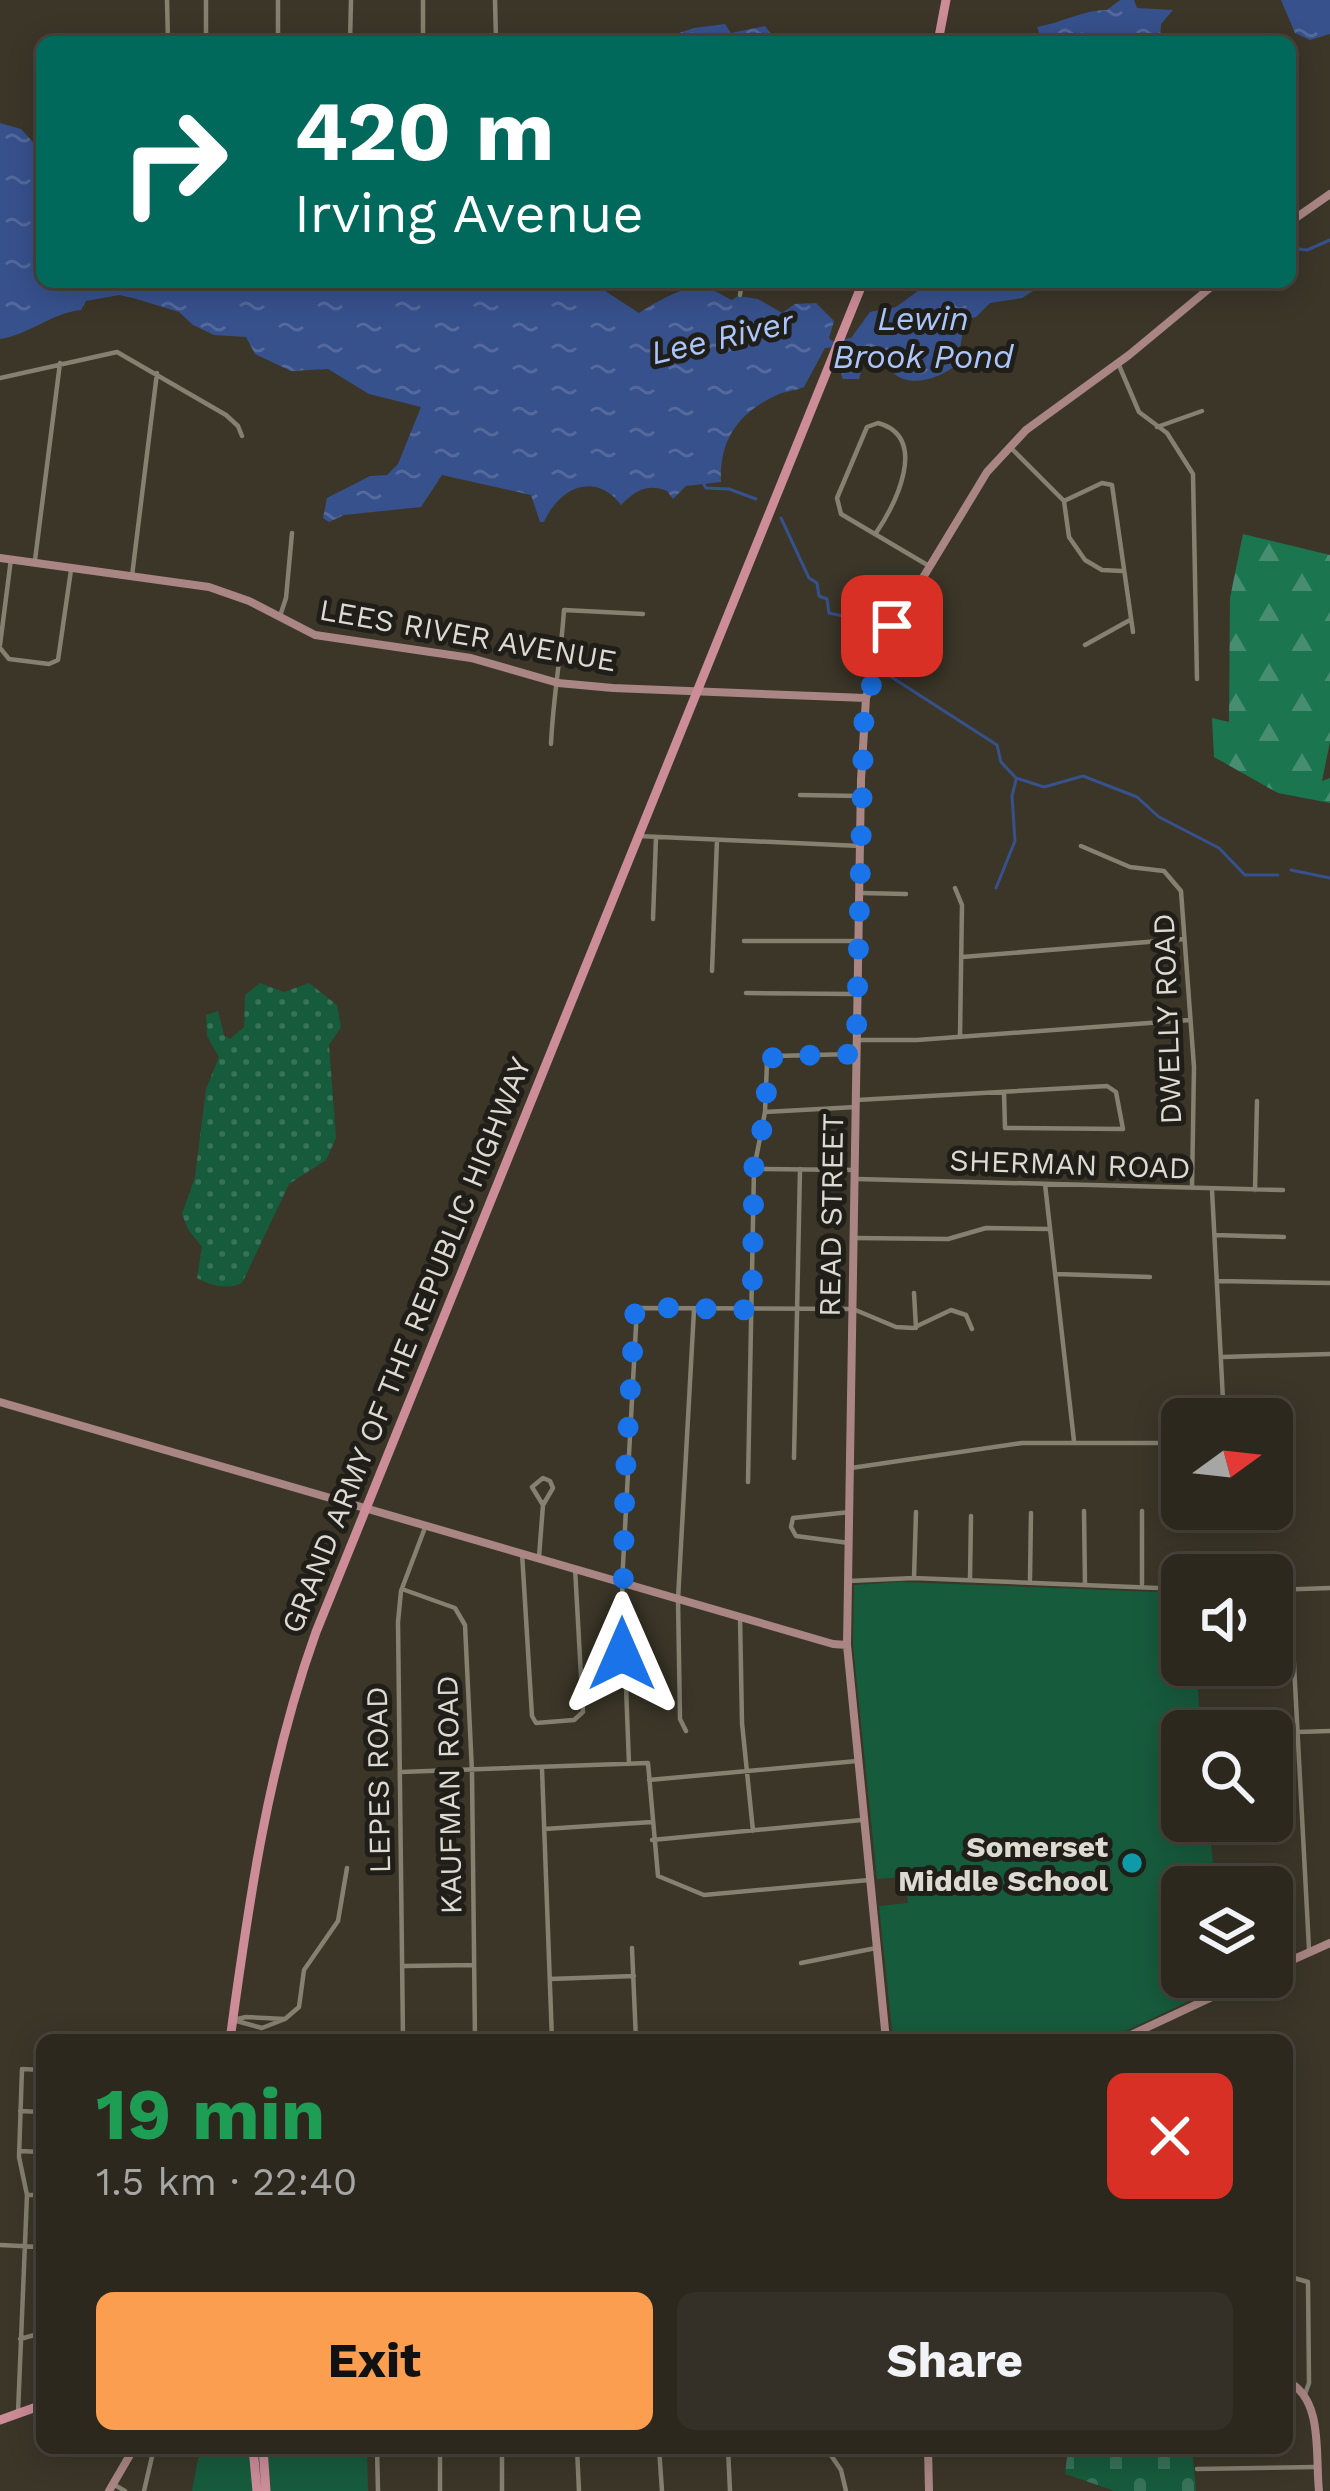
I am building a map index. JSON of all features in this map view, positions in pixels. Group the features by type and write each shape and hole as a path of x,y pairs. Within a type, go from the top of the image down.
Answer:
{"main road":[{"path":"939,36 946,0"},
{"path":"1296,218 1330,194"},
{"path":"698,688 861,288"},
{"name":"READ STREET","path":"885,2034 847,1645 866,698 884,642 979,483 1009,445 1210,288"},
{"name":"LEES RIVER AVENUE","path":"0,558 209,586 327,638 471,658 558,683 866,698"},
{"name":"GRAND ARMY OF THE REPUBLIC HIGHWAY","path":"231,2034 252,1872 279,1749 316,1632 698,688"},
{"path":"0,1402 847,1645"},
{"path":"1293,1960 1330,1943"},
{"path":"1133,2034 1210,1998"},
{"path":"1293,2385 1305,2394 1312,2410 1319,2491"},
{"path":"0,2420 36,2406"},
{"path":"111,2487 130,2454"},
{"path":"254,2454 261,2491"},
{"path":"261,2491 263,2454"},
{"path":"928,2454 928,2491"}],"street":[{"path":"167,0 168,36"},
{"path":"206,0 206,36"},
{"path":"278,0 278,36"},
{"path":"350,36 351,0"},
{"path":"423,0 423,36"},
{"path":"495,0 496,36"},
{"path":"740,295 741,288"},
{"path":"0,379 117,352 226,416 242,436"},
{"path":"35,561 60,363"},
{"path":"1118,363 1138,412 1174,441 1194,478 1197,679"},
{"path":"131,576 157,373"},
{"path":"1157,428 1199,412"},
{"path":"876,533 896,501 906,456 899,437 886,424 866,429 837,498 841,514 929,566"},
{"path":"1009,445 1064,501 1068,532 1085,560 1102,570 1122,571"},
{"path":"1064,501 1092,487 1111,484 1133,632"},
{"path":"279,618 286,598 292,533"},
{"path":"11,559 0,647 9,659 49,664 58,660 71,567"},
{"path":"551,744 564,610 643,614"},
{"path":"1085,645 1130,620"},
{"path":"800,795 861,796"},
{"path":"638,836 860,846"},
{"path":"652,919 656,837"},
{"path":"712,970 716,840"},
{"name":"DWELLY ROAD","path":"1081,846 1130,867 1158,869 1173,878 1183,900 1195,1079 1192,1189"},
{"path":"955,888 962,905 960,1036"},
{"path":"860,893 906,894"},
{"path":"962,957 1186,939"},
{"path":"744,940 859,941"},
{"path":"746,993 857,994"},
{"path":"857,1040 1190,1020"},
{"path":"748,1482 754,1168 766,1112 770,1058 856,1054"},
{"path":"766,1112 1004,1092 1112,1087 1123,1129 1005,1128 1004,1092"},
{"path":"1255,1190 1257,1101"},
{"name":"SHERMAN ROAD","path":"754,1168 1045,1184 1283,1190"},
{"path":"794,1458 800,1169"},
{"path":"1045,1184 1074,1442"},
{"path":"1211,1190 1223,1398"},
{"path":"854,1238 948,1239 986,1228 1049,1229"},
{"path":"1215,1234 1284,1237"},
{"path":"1056,1274 1150,1277"},
{"path":"1218,1281 1330,1283"},
{"path":"914,1293 916,1328"},
{"path":"629,1764 622,1583 635,1311 640,1307 853,1309 896,1327 916,1328 951,1310 968,1318 972,1329"},
{"path":"686,1731 680,1719 678,1599 694,1310"},
{"path":"1222,1357 1330,1354"},
{"path":"851,1468 1022,1443 1161,1443"},
{"path":"539,1557 543,1505"},
{"path":"1084,1511 1085,1584"},
{"path":"1142,1511 1142,1586"},
{"path":"849,1543 796,1536 790,1527 801,1514 850,1512"},
{"path":"914,1578 916,1512"},
{"path":"1030,1513 1030,1582"},
{"path":"970,1580 971,1516"},
{"name":"LEPES ROAD","path":"403,2034 398,1622 402,1589 426,1525"},
{"path":"522,1552 536,1723 581,1716 574,1568"},
{"path":"849,1581 914,1578 1161,1587"},
{"path":"1293,1589 1330,1588"},
{"name":"KAUFMAN ROAD","path":"402,1589 455,1609 464,1619 472,1772 475,2034"},
{"path":"740,1616 753,1831"},
{"path":"1293,1643 1310,1952"},
{"path":"1298,1732 1330,1731"},
{"path":"649,1780 857,1761"},
{"path":"401,1772 648,1763 656,1873 684,1889 712,1895 869,1880"},
{"path":"542,1769 552,2034"},
{"path":"652,1840 863,1820"},
{"path":"544,1829 652,1822"},
{"path":"232,2020 285,2019 299,2007 304,1970 338,1921 347,1868"},
{"path":"632,1948 636,2034"},
{"path":"801,1963 876,1948"},
{"path":"403,1966 473,1965"},
{"path":"550,1979 634,1976"},
{"path":"18,2413 27,2194 19,2151 22,2069 36,2070"},
{"path":"20,2111 36,2112"},
{"path":"19,2151 36,2152"},
{"path":"27,2194 36,2195"},
{"path":"0,2245 36,2247"},
{"path":"1293,2278 1308,2282 1309,2383 1305,2394"},
{"path":"20,2339 36,2335"},
{"path":"144,2491 153,2454"},
{"path":"377,2454 378,2491"},
{"path":"440,2454 440,2491"},
{"path":"502,2454 502,2491"},
{"path":"577,2454 579,2491"},
{"path":"659,2454 662,2491"},
{"path":"728,2454 730,2491"},
{"path":"830,2454 841,2470 846,2491"},
{"path":"1197,2469 1316,2467"},
{"path":"111,2487 124,2491"}],"green space":[{"path":"1243,534 1330,555 1330,742 1322,781 1330,778 1330,803 1278,793 1214,757 1212,718 1229,722 1230,598"},
{"path":"260,983 284,992 309,983 337,1005 341,1027 329,1045 336,1138 326,1160 289,1184 242,1283 220,1286 197,1278 202,1247 182,1214 195,1177 206,1089 219,1057 207,1036 206,1015 218,1011 224,1035 230,1039 244,1027 245,995"},
{"path":"900,1582 1161,1592 1161,1686 1198,1686 1199,1710 1161,1710 1161,1842 1211,1842 1213,1866 1161,1866 1161,1998 1196,1998 1120,2034 892,2034 879,1906 908,1903 905,1877 877,1879 853,1645 854,1585"},
{"path":"199,2454 367,2454 368,2491 192,2491"},
{"path":"1067,2454 1193,2454 1196,2491 1115,2491 1065,2474"}],"water":[{"path":"1120,0 1134,0 1137,8 1173,10 1161,24 1160,36 1040,36 1037,27 1089,12 1107,10"},
{"path":"1281,0 1330,0 1330,34 1310,40 1295,33"},
{"path":"725,24 731,33 765,26 776,36 670,36"},
{"path":"0,123 21,129 36,145 36,288 599,288 639,313 679,291 707,288 732,300 738,296 758,299 782,313 795,304 816,303 834,321 832,341 851,338 870,312 896,307 922,288 1038,288 1022,298 990,303 976,317 965,320 957,365 926,380 896,375 882,356 873,366 864,362 859,379 843,379 849,346 825,348 804,387 761,403 740,421 727,442 721,482 686,486 673,499 667,491 647,488 621,505 601,489 579,488 559,500 544,522 540,522 531,495 442,475 421,507 344,515 329,522 323,518 327,498 370,476 387,475 398,464 421,407 369,394 328,369 291,371 255,354 246,337 214,335 179,312 119,295 86,301 81,310 0,339"}],"waterway":[{"path":"1296,249 1307,250 1330,240"},
{"path":"703,483 706,488 729,489 756,499"},
{"path":"781,518 809,578 817,583 819,596 827,599 829,613 843,616 858,645 872,652"},
{"path":"882,671 997,745 1001,762 1016,778 1044,787 1083,776 1137,797 1159,817 1219,848 1245,875 1278,875"},
{"path":"996,888 1015,841 1012,796 1016,780"},
{"path":"1291,870 1330,878"}],"place":[{"name":"Somerset Middle School","path":"1132,1863"}],"route":[{"path":"622,1654 635,1311 640,1307 752,1310 754,1164 766,1112 767,1062 775,1056 856,1054 864,716 879,654 892,626"}],"water label":[{"name":"Lee River","path":"722,337"},
{"name":"Lewin Brook Pond","path":"923,337"}]}
